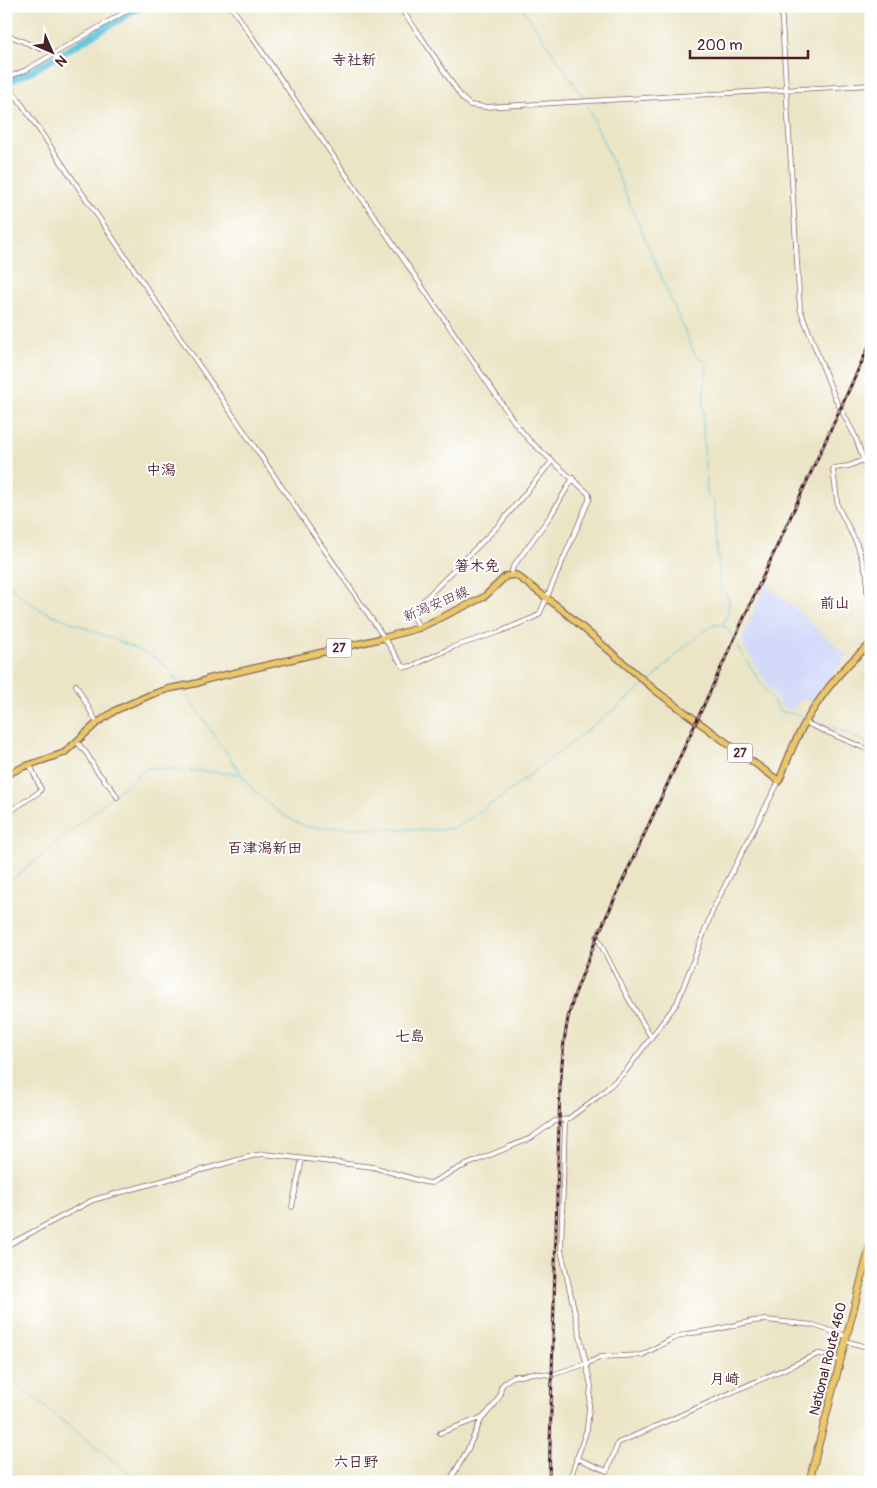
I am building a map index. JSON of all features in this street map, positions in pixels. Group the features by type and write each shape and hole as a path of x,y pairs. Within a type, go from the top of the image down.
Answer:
{"highway":[{"name":"National Route 460","path":"809,1482 871,1242"}],"main road":[{"name":"新潟安田線","path":"6,775 64,754 97,723 116,710 168,689 419,628 484,597 506,576 511,574"},
{"name":"27","path":"511,574 516,574 577,622 650,687 779,781"},
{"path":"779,781 794,743 811,714 848,665 871,644"}],"street":[{"path":"135,6 7,81 383,638 402,665 408,667 453,647 499,632 535,617 540,613 589,494 530,441 516,423 231,6"},
{"path":"399,6 462,98 470,105 485,107 871,85"},
{"path":"780,6 800,309 835,398 855,436 871,481"},
{"path":"6,30 10,36 42,49"},
{"path":"863,460 849,466 834,468 833,470 838,507 857,544 867,575 867,591 871,597"},
{"path":"419,628 412,612 499,525 552,461"},
{"path":"511,574 513,567 551,515 573,478"},
{"path":"76,685 97,723"},
{"path":"806,723 871,751"},
{"path":"76,742 87,754 96,770 116,795"},
{"path":"6,814 41,789 30,765"},
{"path":"6,1246 93,1200 256,1155 264,1154 374,1167 431,1183 462,1167 531,1138 555,1121 565,1120 610,1088 625,1072 677,1003 714,907 779,781"},
{"path":"597,937 627,996 652,1037"},
{"path":"565,1120 561,1250 590,1381 591,1396 586,1430 569,1482"},
{"path":"292,1207 302,1159"},
{"path":"449,1482 467,1451 482,1418 495,1404 500,1395 501,1387 514,1376 532,1373 551,1375 586,1364 601,1357 642,1355 672,1339 686,1334 753,1321 766,1320 813,1325 871,1348"},
{"path":"576,1458 607,1471 618,1444 818,1354 840,1361"},
{"path":"440,1433 482,1418"}],"shaded area":[{"path":"766,583 848,656 829,677 812,702 802,698 793,709 786,709 781,705 745,649 742,638"}],"waterway":[{"path":"6,82 32,71 142,6"},
{"path":"521,6 583,97"},
{"path":"588,106 695,355 706,362"},
{"path":"707,367 703,431 707,495 714,502 720,583 729,601 728,612 723,625"},
{"path":"6,580 17,593 41,610 128,645 157,659 173,674 180,685"},
{"path":"649,683 683,648 713,625 718,625 728,628 736,645 780,711 806,718"},
{"path":"182,688 248,784 269,804 293,821 310,827 439,830 454,828 460,825 503,796 645,685"},
{"path":"810,720 817,724 836,728 871,745"},
{"path":"6,885 145,769 240,774"},
{"path":"6,1376 140,1482"}],"railway":[{"path":"549,1482 560,1087 564,1041 574,996 597,937 871,342"}],"district":[{"name":"寺社新","path":"354,60"},
{"name":"中潟","path":"161,470"},
{"name":"箸木免","path":"477,566"},
{"name":"前山","path":"835,603"},
{"name":"百津潟新田","path":"265,848"},
{"name":"七島","path":"410,1036"},
{"name":"月崎","path":"725,1379"},
{"name":"六日野","path":"356,1462"}]}
